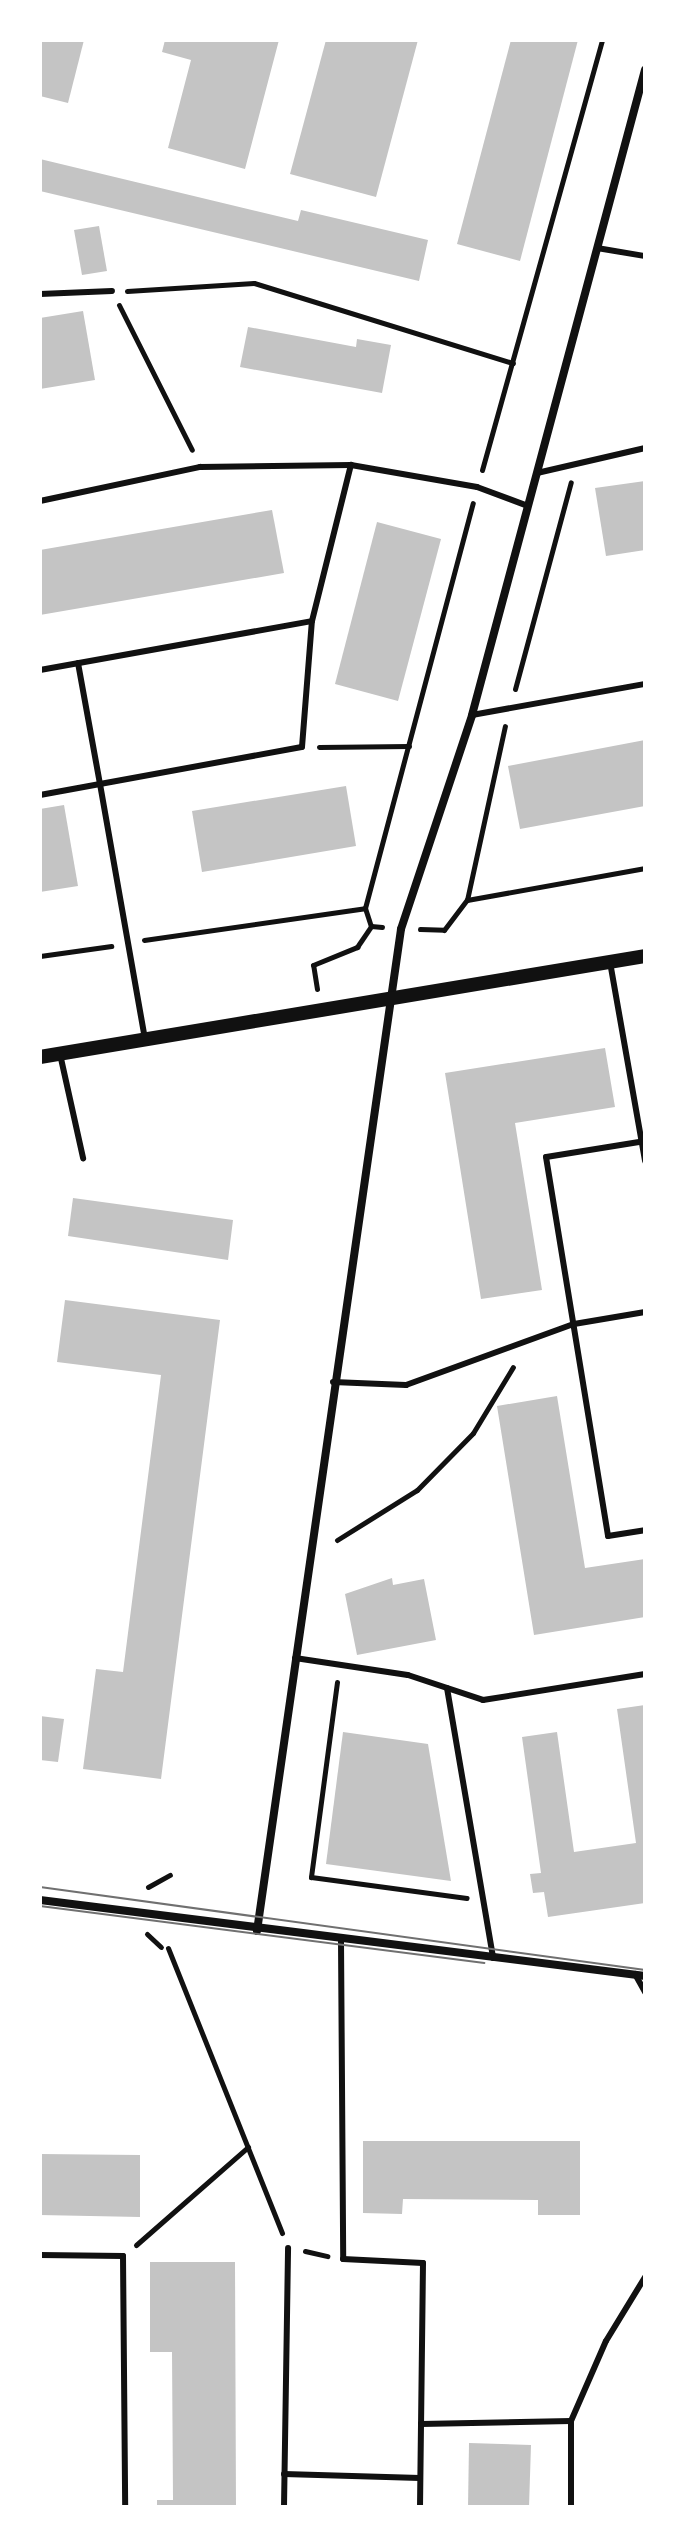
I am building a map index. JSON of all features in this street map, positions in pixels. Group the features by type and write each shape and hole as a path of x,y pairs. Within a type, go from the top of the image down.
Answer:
{"street":[{"path":"257,1931 333,1382 401,929 472,715 597,248 640,106 645,70"},
{"path":"40,1057 645,956"},
{"path":"40,1900 257,1931 640,1975"}],"lane":[{"path":"597,248 645,256"},
{"path":"40,294 112,291"},
{"path":"537,473 577,461 645,448"},
{"path":"40,795 302,747 312,621 351,465"},
{"path":"40,501 200,467 351,465 477,487 528,506"},
{"path":"40,670 312,621"},
{"path":"78,663 145,1041"},
{"path":"472,715 645,684"},
{"path":"610,962 639,1142 645,1161"},
{"path":"60,1054 83,1158"},
{"path":"639,1142 546,1157 608,1536 645,1530"},
{"path":"333,1382 406,1385 574,1324 645,1312"},
{"path":"295,1658 447,1688 483,1700 645,1674"},
{"path":"447,1688 493,1958"},
{"path":"341,1941 343,2259 423,2263 420,2507"},
{"path":"640,1975 645,1992"},
{"path":"284,2507 288,2248"},
{"path":"40,2255 123,2256 125,2507"},
{"path":"571,2507 571,2421 606,2341 645,2277"},
{"path":"421,2424 571,2421"},
{"path":"284,2474 420,2478"}],"path":[{"path":"200,467 112,291 254,283 513,363"},
{"path":"371,926 444,930 467,900 509,708 577,461"},
{"path":"302,747 409,746"},
{"path":"467,900 645,868"},
{"path":"40,956 365,908 371,926"},
{"path":"321,1010 313,965 357,947 371,926"},
{"path":"337,1540 417,1490 473,1433 511,1374 518,1342"},
{"path":"340,1665 311,1877 483,1900"},
{"path":"148,1887 170,1875"},
{"path":"143,1931 165,1947 288,2248 343,2259"},
{"path":"123,2256 248,2147"}],"building":[{"path":"40,40 84,40 68,103 40,96"},
{"path":"165,40 279,40 245,169 168,148 191,60 162,52"},
{"path":"326,40 418,40 376,197 290,174"},
{"path":"511,40 578,40 520,261 457,244"},
{"path":"40,159 298,221 301,210 428,240 419,281 40,191"},
{"path":"99,226 107,271 82,275 74,230"},
{"path":"83,311 95,380 40,389 40,318"},
{"path":"248,327 356,347 357,339 391,345 382,393 240,367"},
{"path":"645,481 645,550 606,556 595,488"},
{"path":"272,510 284,573 40,615 40,550"},
{"path":"377,522 441,539 398,701 335,684"},
{"path":"645,740 645,806 520,829 508,766"},
{"path":"346,786 356,846 202,872 192,811"},
{"path":"64,805 78,886 40,892 40,809"},
{"path":"605,1048 615,1107 515,1123 542,1290 481,1299 445,1073"},
{"path":"73,1198 233,1220 228,1260 68,1236"},
{"path":"65,1300 220,1320 161,1779 83,1769 96,1669 123,1672 161,1375 57,1362"},
{"path":"557,1396 585,1568 645,1559 645,1617 534,1635 497,1406"},
{"path":"392,1578 393,1585 424,1579 436,1640 357,1655 345,1594"},
{"path":"645,1705 645,1903 548,1917 544,1892 533,1893 530,1874 541,1873 522,1737 557,1732 574,1852 636,1843 617,1709"},
{"path":"40,1716 64,1719 58,1762 40,1760"},
{"path":"343,1732 428,1744 451,1881 326,1864"},
{"path":"363,2141 580,2141 580,2215 538,2215 538,2200 403,2199 402,2214 363,2213"},
{"path":"40,2154 140,2155 140,2217 40,2215"},
{"path":"150,2262 235,2262 236,2507 157,2507 157,2500 173,2500 172,2352 150,2352"},
{"path":"469,2443 531,2445 529,2507 468,2507"}],"tram line":[{"path":"40,1887 645,1970"},
{"path":"40,1906 484,1963"}]}
